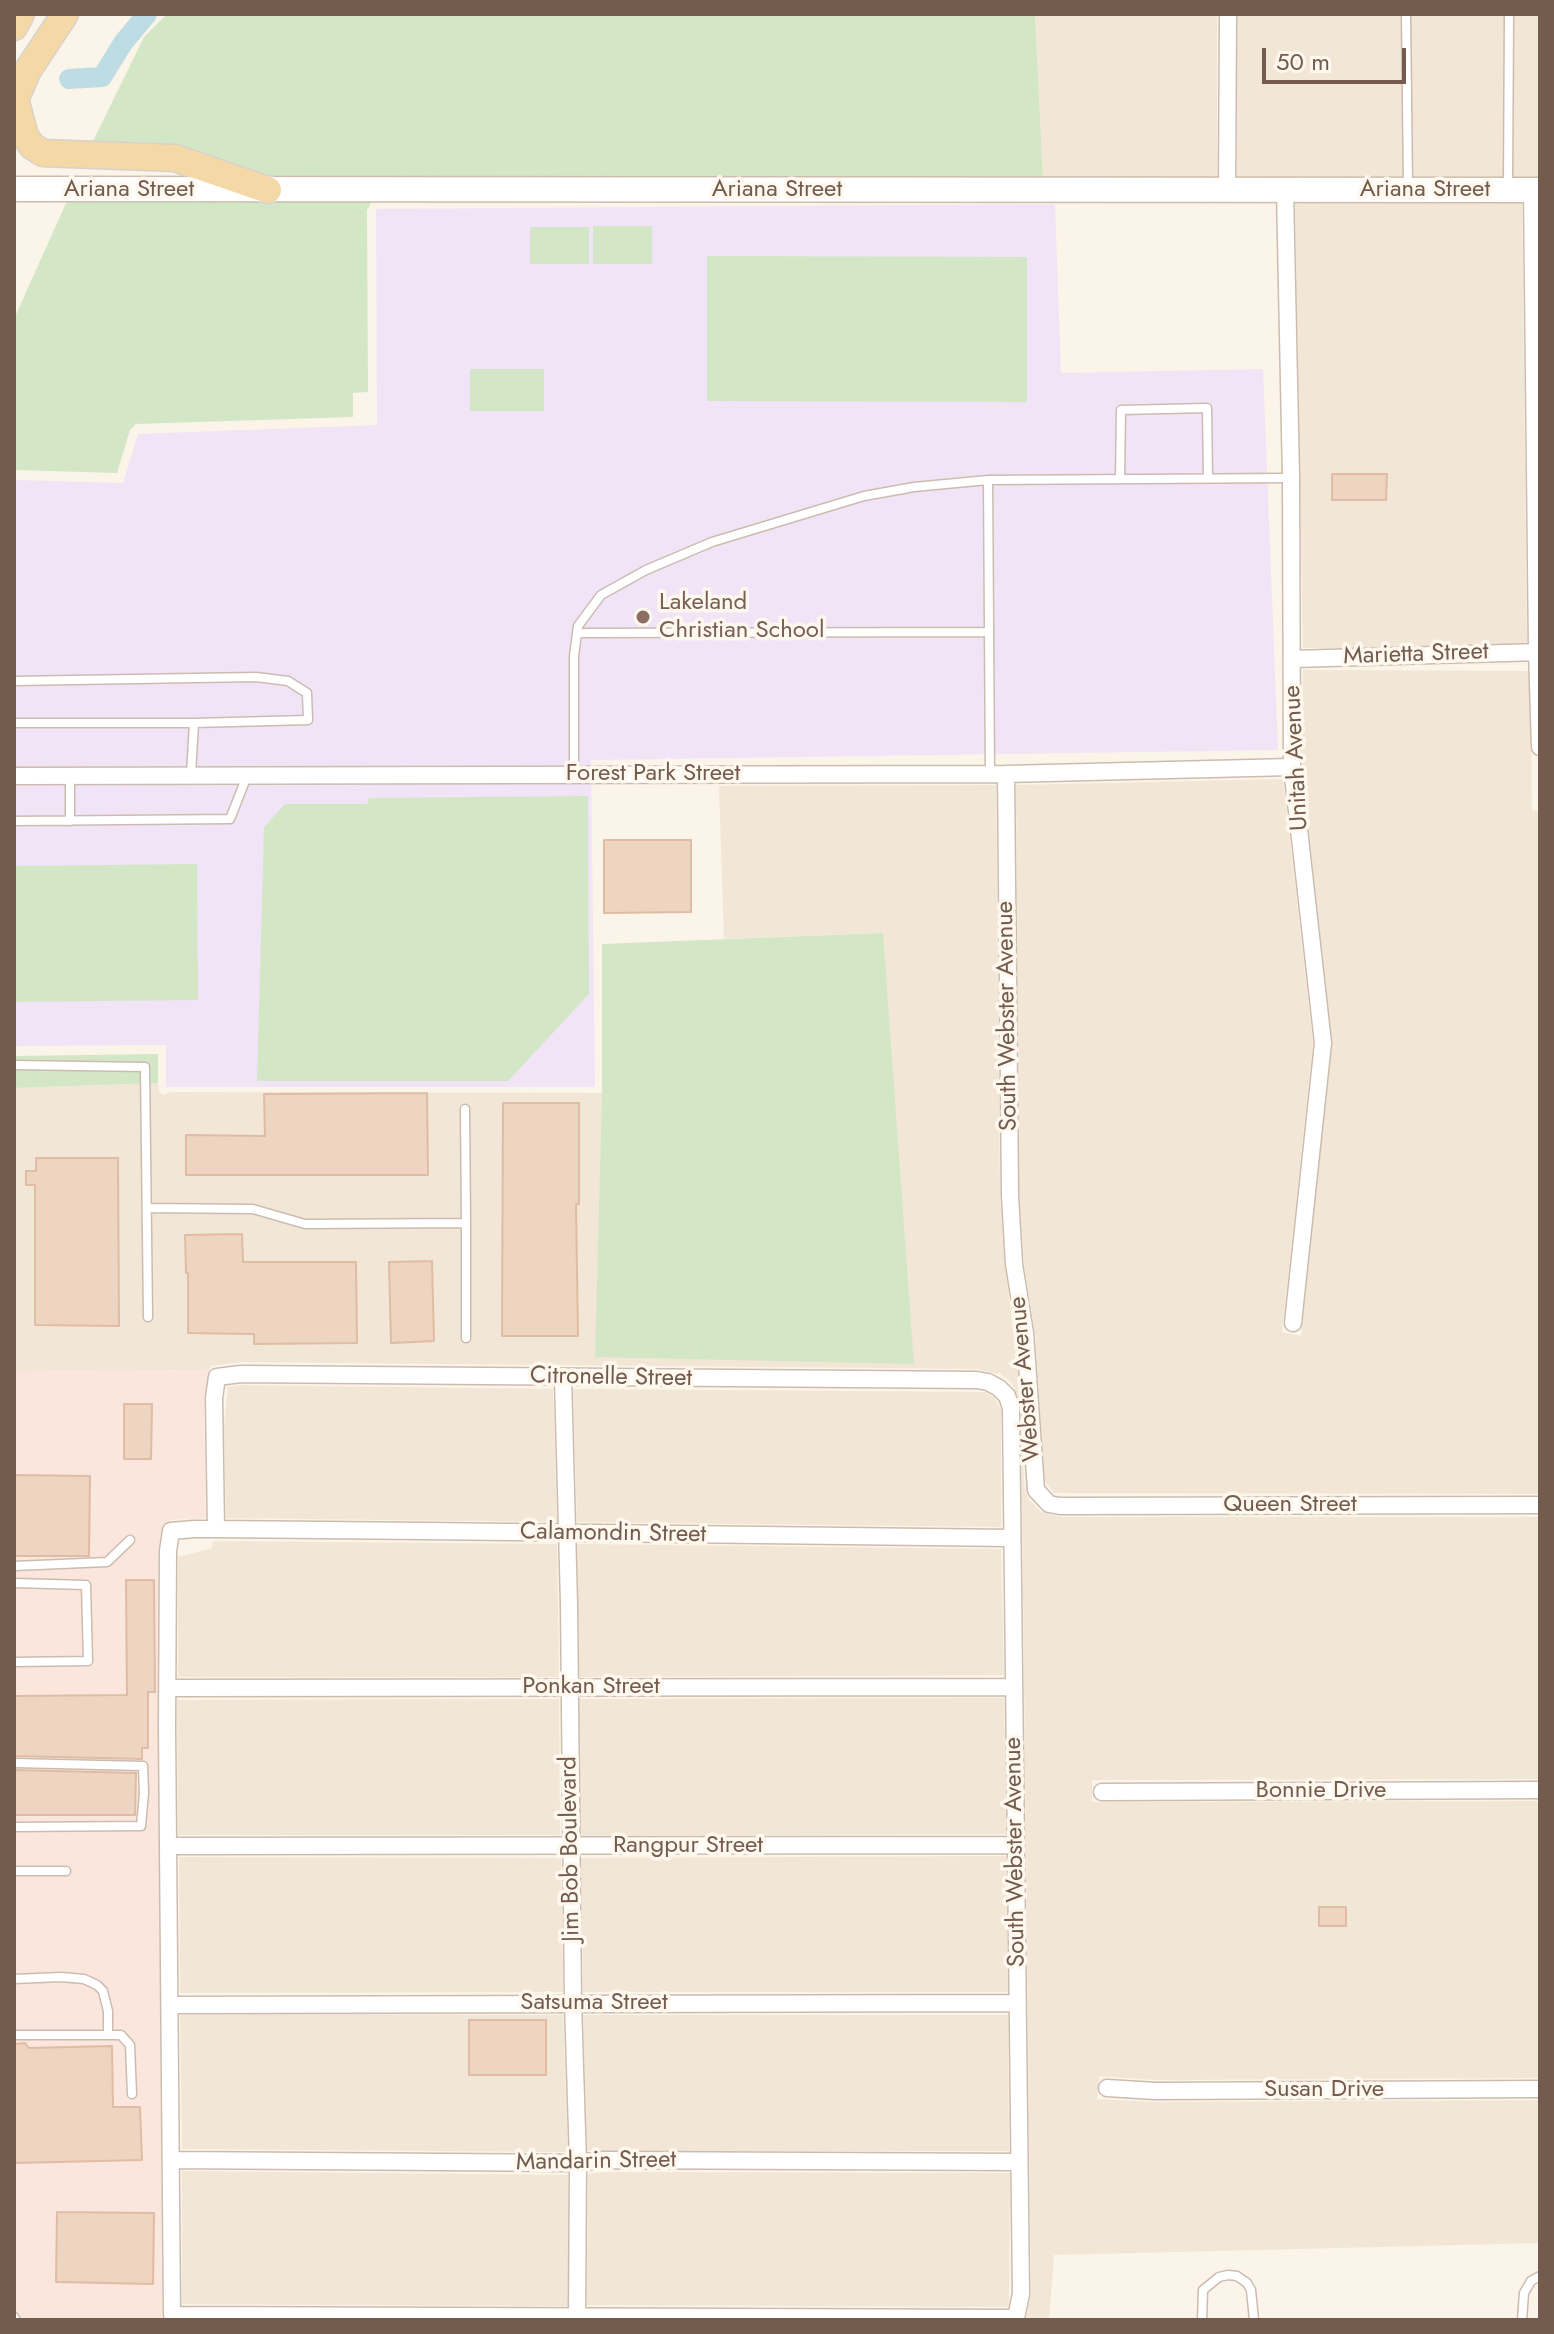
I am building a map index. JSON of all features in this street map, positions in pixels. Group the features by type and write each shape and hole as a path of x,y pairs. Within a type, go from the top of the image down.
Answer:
{"main road":[{"path":"14,27 21,14"},
{"path":"65,14 28,70 14,100 25,136 32,146 43,153 175,158 268,190"}],"street":[{"path":"1227,191 1228,14"},
{"name":"Ariana Street","path":"14,189 1527,190"},
{"path":"1527,190 1540,747"},
{"name":"Unitah Avenue","path":"1285,191 1291,478 1292,767 1323,1043 1293,1323"},
{"name":"Marietta Street","path":"1293,659 1538,652"},
{"name":"Forest Park Street","path":"14,776 998,774 1292,767"},
{"name":"South Webster Avenue","path":"998,774 1014,1258"},
{"name":"Webster Avenue","path":"1014,1258 1025,1333 1034,1482 1042,1497"},
{"name":"Citronelle Street","path":"216,1529 214,1398 217,1377 221,1376 977,1380 999,1388"},
{"name":"Jim Bob Boulevard","path":"563,1378 578,2163 578,2318"},
{"name":"South Webster Avenue","path":"999,1388 1007,1396 1011,1408 1021,2294 1016,2318"},
{"name":"Queen Street","path":"1042,1497 1049,1504 1060,1506 1540,1505"},
{"name":"Calamondin Street","path":"168,1688 168,1551 171,1531 1011,1538"},
{"name":"Ponkan Street","path":"168,1688 1014,1687"},
{"path":"168,1688 172,2315 1016,2318"},
{"name":"Bonnie Drive","path":"1102,1792 1540,1790"},
{"name":"Rangpur Street","path":"169,1846 1016,1845"},
{"name":"Satsuma Street","path":"170,2005 1018,2003"},
{"name":"Susan Drive","path":"1107,2088 1155,2091 1540,2089"},
{"name":"Mandarin Street","path":"172,2160 1019,2162"}],"lane":[{"path":"1406,14 1408,191"},
{"path":"1509,14 1527,190"},
{"path":"1120,479 1121,410 1207,408 1208,479"},
{"path":"574,774 574,670 578,626 601,595 646,570 712,542 864,496 914,487 988,480 1291,478"},
{"path":"988,480 987,632 998,774"},
{"path":"577,633 987,632"},
{"path":"14,681 256,677 288,681 307,693 308,720 14,723"},
{"path":"191,775 194,723"},
{"path":"70,775 70,821"},
{"path":"14,821 230,819 247,775"},
{"path":"14,1065 145,1067 148,1317"},
{"path":"465,1109 466,1338"},
{"path":"148,1208 253,1209 305,1224 466,1223"},
{"path":"14,1566 107,1562 130,1540"},
{"path":"14,1583 86,1585 88,1661 14,1662"},
{"path":"14,1763 143,1766 141,1826 14,1827"},
{"path":"14,1871 66,1871"},
{"path":"14,1979 61,1977 84,1979 97,1985 103,1991 108,2011 108,2034"},
{"path":"14,2035 121,2035 130,2045 132,2094"},
{"path":"1202,2320 1203,2290 1219,2277 1228,2275 1237,2276 1247,2283 1251,2290 1254,2320"},
{"path":"1522,2320 1524,2293 1531,2281 1540,2276"}],"shaded area":[{"path":"1035,14 1217,14 1217,179 1043,179"},
{"path":"1237,14 1540,14 1540,179 1237,179"},
{"path":"1522,201 1527,648 1303,648 1295,202"},
{"name":"Lakeland Christian School","path":"1055,204 1061,373 1263,369 1278,750 591,760 595,1087 166,1087 166,1045 14,1046 14,480 123,483 138,434 377,425 376,209"},
{"path":"1303,670 1530,671 1532,811 1540,811 1540,1494 1054,1493 1044,1480 1035,1332 1024,1263 1019,1195 1016,785 1283,779 1313,1043 1282,1332 1301,1336 1332,1044 1302,767"},
{"path":"996,785 1000,1197 1005,1270 1021,1396 1024,1483 1028,1499 1041,1512 1060,1517 1540,1517 1540,1779 1092,1780 1092,1802 1540,1801 1540,2078 1155,2080 1099,2076 1097,2099 1155,2102 1540,2100 1540,2243 1054,2255 1049,2320 1026,2320 1031,2294 1021,1408 1012,1383 999,1372 977,1369 242,1362 210,1366 210,1370 14,1372 14,1088 158,1083 159,1092 163,1095 171,1092 602,1093 596,1357 882,933 724,939 719,786"},
{"path":"210,1370 204,1399 206,1518 171,1520 162,1529 158,1551 162,2320 14,2320 14,1372"},
{"path":"228,1387 553,1389 557,1522 226,1518 224,1427"},
{"path":"573,1389 985,1392 994,1397 1001,1409 1001,1527 577,1522"},
{"path":"213,1541 557,1544 559,1677 178,1677 178,1557 212,1548"},
{"path":"577,1544 1001,1549 1004,1675 579,1677"},
{"path":"1004,1698 1006,1834 580,1836 579,1699"},
{"path":"559,1699 560,1835 178,1835 177,1700"},
{"path":"1006,1856 1008,1992 583,1992 581,1858"},
{"path":"179,1857 561,1858 563,1992 180,1993"},
{"path":"180,2015 563,2015 568,2152 182,2149"},
{"path":"583,2015 1008,2015 1009,2151 587,2151"},
{"path":"182,2171 568,2175 568,2306 182,2304"},
{"path":"1010,2173 1009,2307 587,2305 588,2174"}],"green space":[{"path":"167,14 1035,14 1043,179 269,179 91,145 144,37"},
{"path":"67,201 266,201 274,204 275,201 372,201 367,210 368,392 353,393 353,417 136,424 130,430 117,473 14,470 14,319"},
{"path":"593,226 652,226 652,264 593,264"},
{"path":"530,227 589,227 589,264 530,264"},
{"path":"707,256 1027,257 1027,402 707,401"},
{"path":"470,369 544,369 544,411 470,411"},
{"path":"588,796 589,994 508,1081 257,1081 264,827 285,804 367,804 369,798"},
{"path":"197,864 198,1000 14,1002 14,866"},
{"path":"883,933 914,1364 595,1357 602,1093 602,944"},
{"path":"158,1054 158,1083 14,1088 14,1056"}],"building":[{"path":"1332,474 1387,474 1386,500 1332,500"},
{"path":"604,840 691,840 691,912 604,913"},
{"path":"427,1093 428,1175 186,1175 186,1135 265,1136 264,1094"},
{"path":"503,1103 579,1103 579,1204 576,1204 578,1336 502,1336"},
{"path":"36,1158 118,1158 119,1326 35,1325 35,1185 26,1185 26,1171 36,1171"},
{"path":"242,1234 243,1262 356,1262 357,1343 254,1344 254,1334 188,1333 185,1235"},
{"path":"432,1261 434,1341 391,1343 389,1262"},
{"path":"124,1404 152,1404 151,1459 124,1459"},
{"path":"14,1475 90,1476 89,1556 14,1556"},
{"path":"126,1580 154,1580 155,1692 148,1692 148,1748 142,1748 142,1759 14,1756 14,1696 127,1695"},
{"path":"14,1770 136,1773 135,1815 14,1815"},
{"path":"1319,1907 1346,1907 1346,1926 1319,1926"},
{"path":"469,2020 546,2020 546,2075 469,2075"},
{"path":"25,2043 29,2048 112,2046 113,2107 140,2107 142,2160 14,2163 14,2044"},
{"path":"57,2212 154,2213 153,2284 56,2282"}],"waterway":[{"path":"69,79 102,77 123,43 147,14"}],"place":[{"name":"Lakeland Christian School","path":"643,617"}]}
